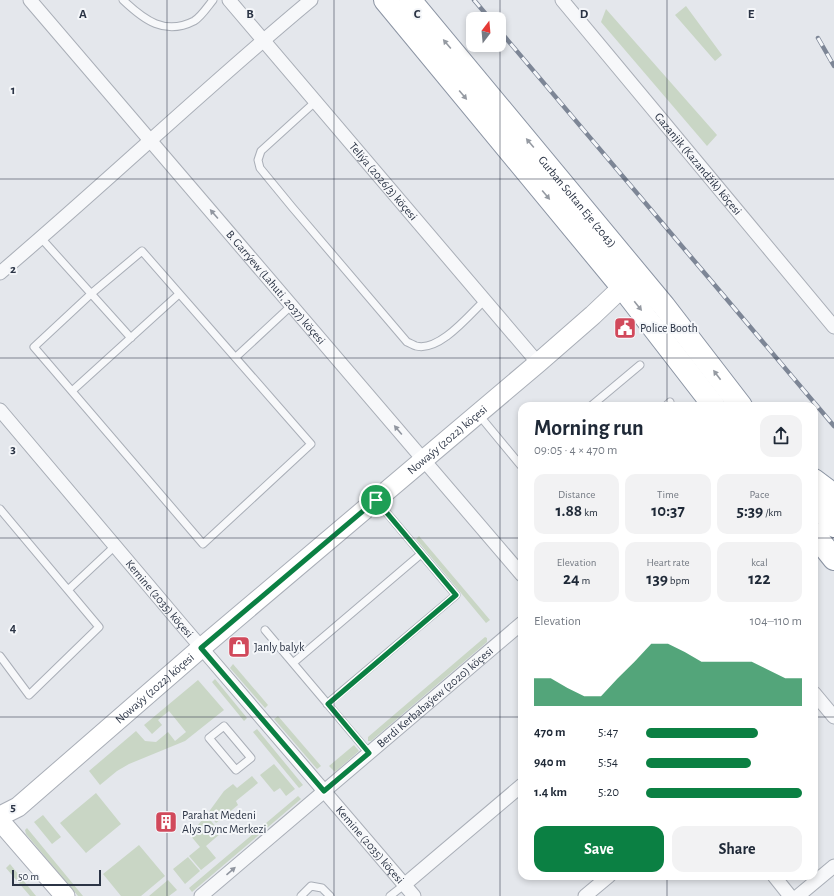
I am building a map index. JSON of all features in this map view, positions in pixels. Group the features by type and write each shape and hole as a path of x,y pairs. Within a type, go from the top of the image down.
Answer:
{"highway":[{"name":"Gurban Soltan Eje (2043)","path":"385,0 737,402"},
{"name":"Gurban Soltan Eje (2043)","path":"410,0 630,280 711,402"},
{"path":"818,483 834,498"},
{"path":"818,506 834,526"},
{"path":"818,539 834,559"}],"street":[{"name":"B. Garrýew (Lahuti, 2037) köçesi","path":"30,0 292,304 518,570"},
{"name":"Teliýa (2026/3) köçesi","path":"229,0 315,102 486,299 538,363"},
{"path":"0,273 262,40 311,0"},
{"name":"Gazanjik (Kazandžik) köçesi","path":"562,0 834,326"},
{"name":"Nowaýy (2022) köçesi","path":"1,828 18,807 201,648 477,413 538,363 593,315 630,280"},
{"name":"Kemine (2035) köçesi","path":"0,410 201,648 414,896"},
{"name":"Berdi Kerbabaýew (2020) köçesi","path":"206,894 324,791 518,626"},
{"path":"818,698 834,717"},
{"path":"404,885 518,788"},
{"path":"1,828 50,896"},
{"path":"1,828 65,896"},
{"path":"818,879 834,866"},
{"path":"777,880 790,896"},
{"path":"798,896 817,880"},
{"path":"584,896 592,881"}],"lane":[{"path":"123,0 131,8 150,21 164,27 177,27 195,20 213,0"},
{"path":"315,102 261,151 258,160 260,168 292,208 407,342 416,346 433,344 447,336 486,299"},
{"path":"41,238 131,338"},
{"path":"142,251 179,294 311,444 203,544 34,347 92,293 142,251"},
{"path":"72,391 179,294"},
{"path":"236,357 292,304"},
{"path":"596,402 640,365"},
{"path":"477,413 518,461"},
{"path":"328,704 456,595 376,500"},
{"path":"0,509 99,627 29,695 0,656"},
{"path":"68,590 115,546"},
{"path":"293,663 422,554"},
{"path":"265,630 369,753"},
{"path":"224,726 251,758 236,770 209,738 224,726"},
{"path":"390,896 404,885"},
{"path":"301,896 311,886 322,888 330,896"}],"green space":[{"path":"686,6 722,55 715,61 675,15"},
{"path":"606,9 717,135 707,146 601,22"},
{"path":"419,536 490,620 486,623 416,539"},
{"path":"485,637 487,638 487,642 371,741 368,741 368,737"},
{"path":"233,664 268,705 265,708 230,668"},
{"path":"215,679 247,718 244,721 212,682"},
{"path":"198,680 224,710 185,741 129,764 117,771 100,785 89,771 136,731 145,741 156,742 168,732 175,741 186,732 169,711 158,720 162,725 152,734 144,725"},
{"path":"278,716 321,766 317,769 274,719"},
{"path":"257,729 303,785 299,788 253,732"},
{"path":"354,745 359,751 335,772 329,766"},
{"path":"274,764 295,789 286,796 280,788 274,792 260,775"},
{"path":"252,776 258,783 236,801 238,805 216,823 208,813 224,791 233,784 237,788"},
{"path":"96,793 121,824 86,853 60,823"},
{"path":"298,796 301,799 192,892 189,888"},
{"path":"43,815 61,837 52,844 34,822"},
{"path":"206,815 221,833 206,846 216,858 201,870 189,856 200,847 190,835"},
{"path":"27,828 83,896 78,896 26,834 25,830"},
{"path":"139,845 165,876 141,896 121,896 103,874"},
{"path":"188,857 200,871 185,884 173,869"},
{"path":"10,864 36,896 30,896 6,868"},
{"path":"168,880 177,890 169,896 149,896"}],"railway":[{"path":"474,0 484,12"},
{"path":"506,38 814,402"},
{"path":"818,38 834,66"},
{"path":"818,407 834,426"}],"place":[{"name":"Police Booth","path":"625,328"},
{"name":"Janly balyk","path":"239,647"},
{"name":"Parahat Medeni Alys Dync Merkezi","path":"166,822"}],"route":[{"path":"376,500 456,595 328,704 369,753 324,791 201,648 376,500"}]}
